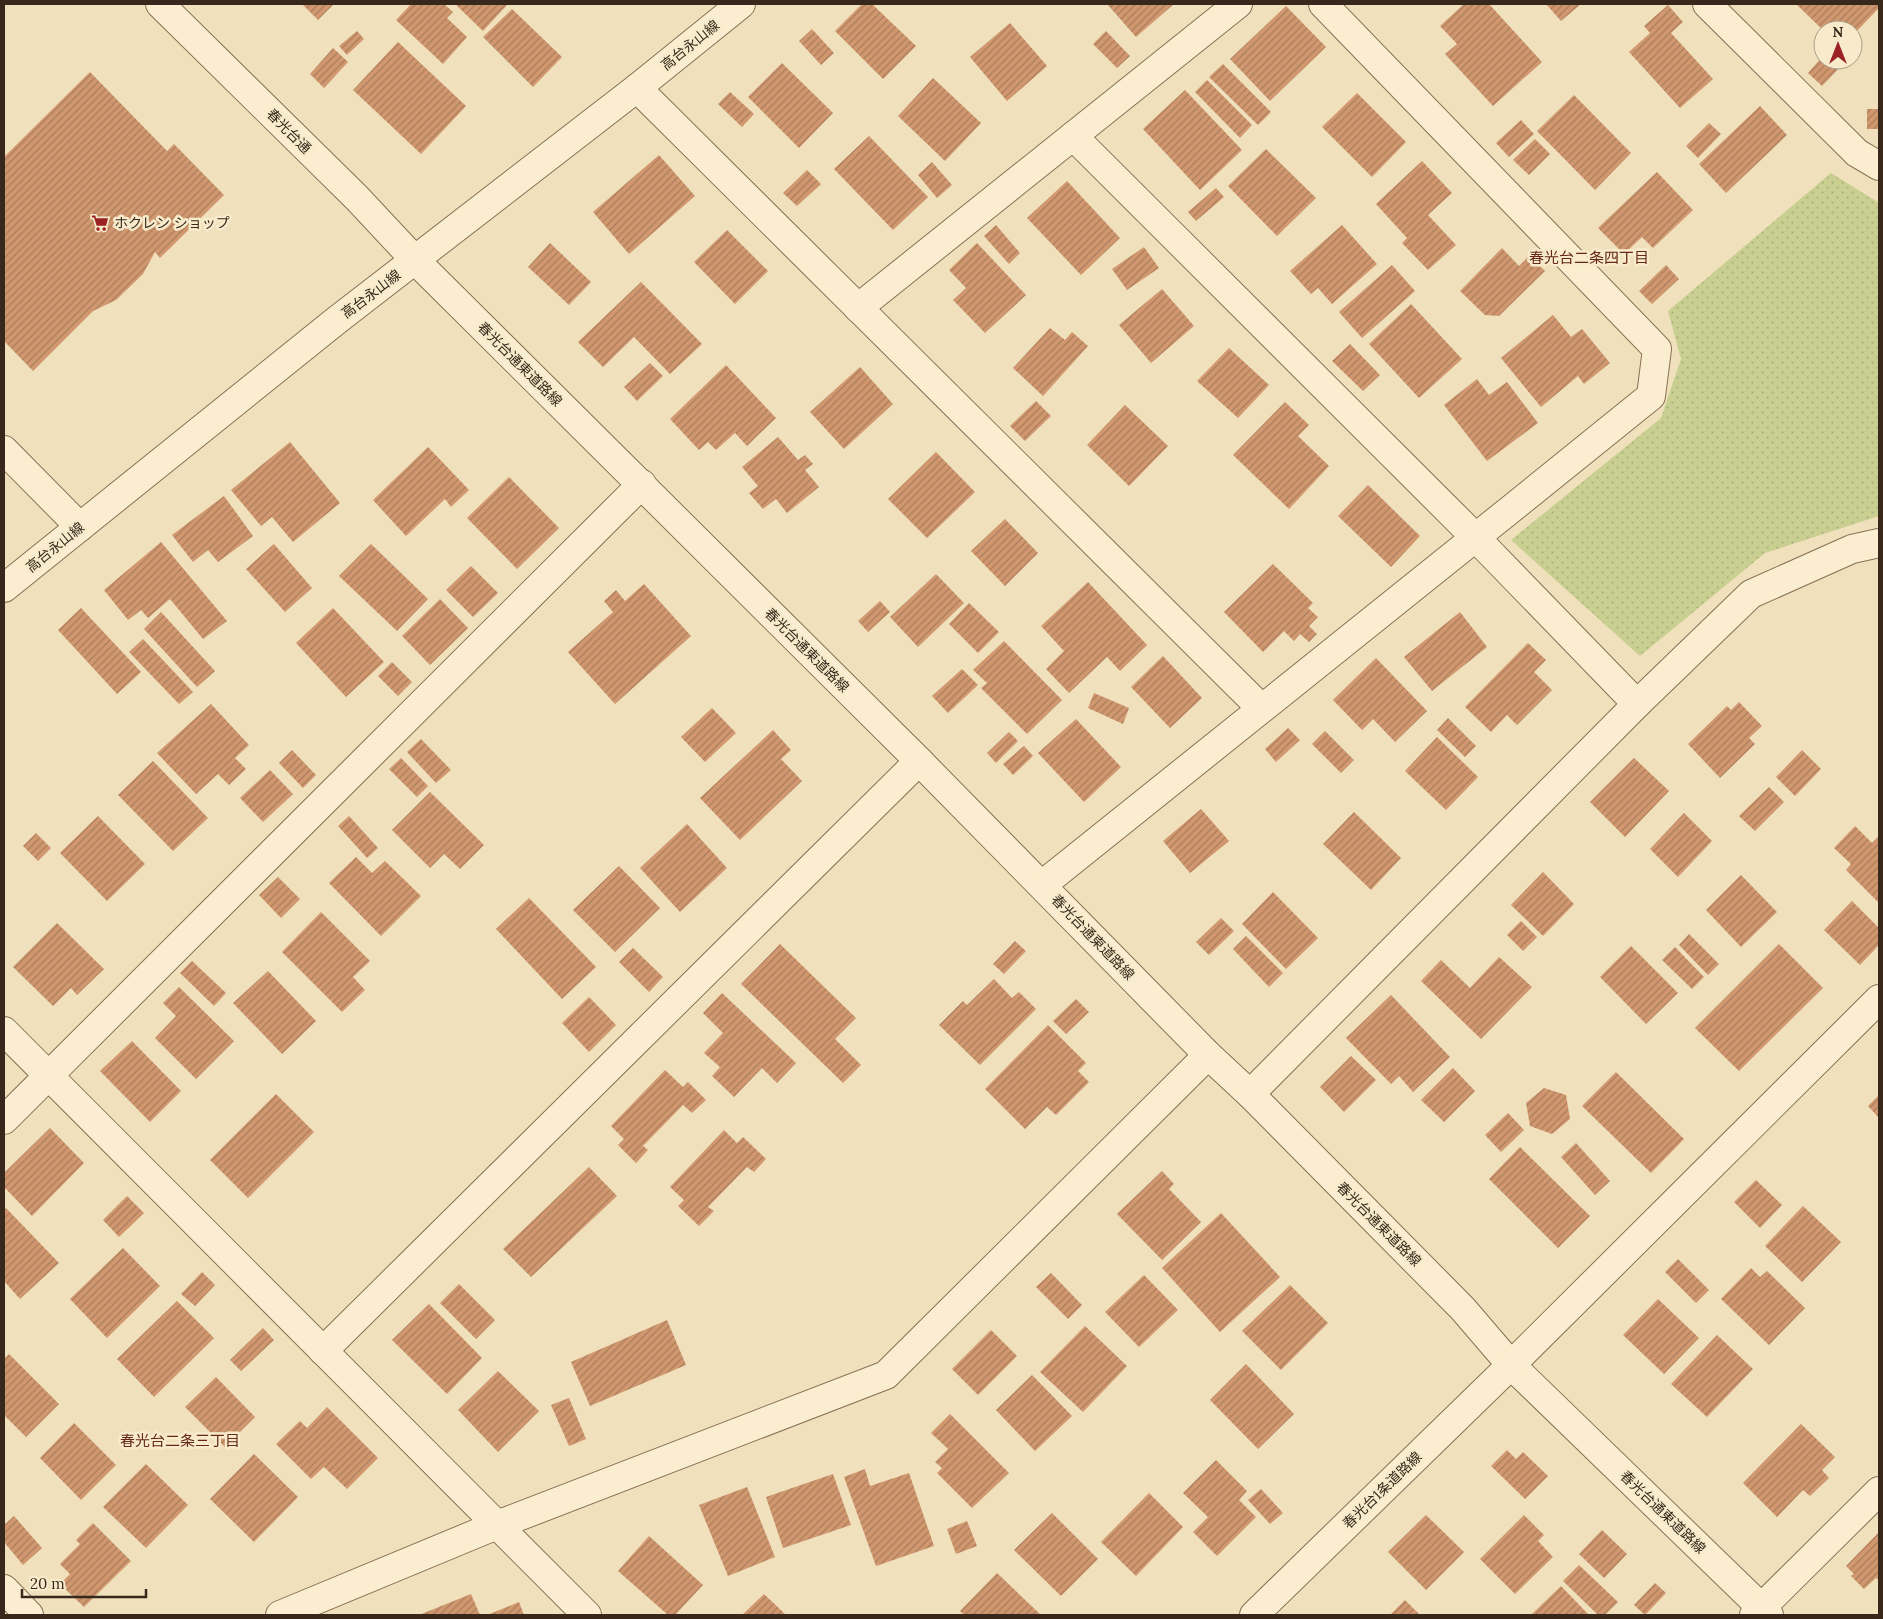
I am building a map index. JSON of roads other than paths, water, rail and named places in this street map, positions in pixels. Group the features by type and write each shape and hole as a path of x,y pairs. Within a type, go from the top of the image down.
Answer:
{"street":[{"name":"高台永山線","path":"4,588 329,326 637,88 741,4"},
{"path":"858,308 1238,4"},
{"path":"1042,885 1651,396 1657,349 1323,4"},
{"path":"1708,4 1856,153 1879,166"},
{"name":"春光台通","path":"169,7 357,198 415,260"},
{"path":"637,88 1261,708"},
{"path":"1073,136 1476,538 1638,704"},
{"name":"春光台通東道路線","path":"415,260 919,761 1208,1055 1250,1094 1463,1309 1511,1365 1762,1613"},
{"path":"4,450 80,527"},
{"path":"4,1120 642,484"},
{"path":"1250,1094 1638,704 1751,594 1852,549 1879,543"},
{"path":"323,1351 919,761"},
{"name":"春光台1条道路線","path":"1254,1615 1511,1365 1879,1000"},
{"path":"4,1031 587,1615"},
{"path":"280,1615 497,1525 886,1375 1208,1055"},
{"path":"1762,1613 1879,1491"},
{"path":"4,1588 29,1615"}],"place":[{"name":"ホクレン ショップ","path":"100,223"}],"district":[{"name":"春光台二条四丁目","path":"1589,258"},
{"name":"春光台二条三丁目","path":"180,1441"}]}
